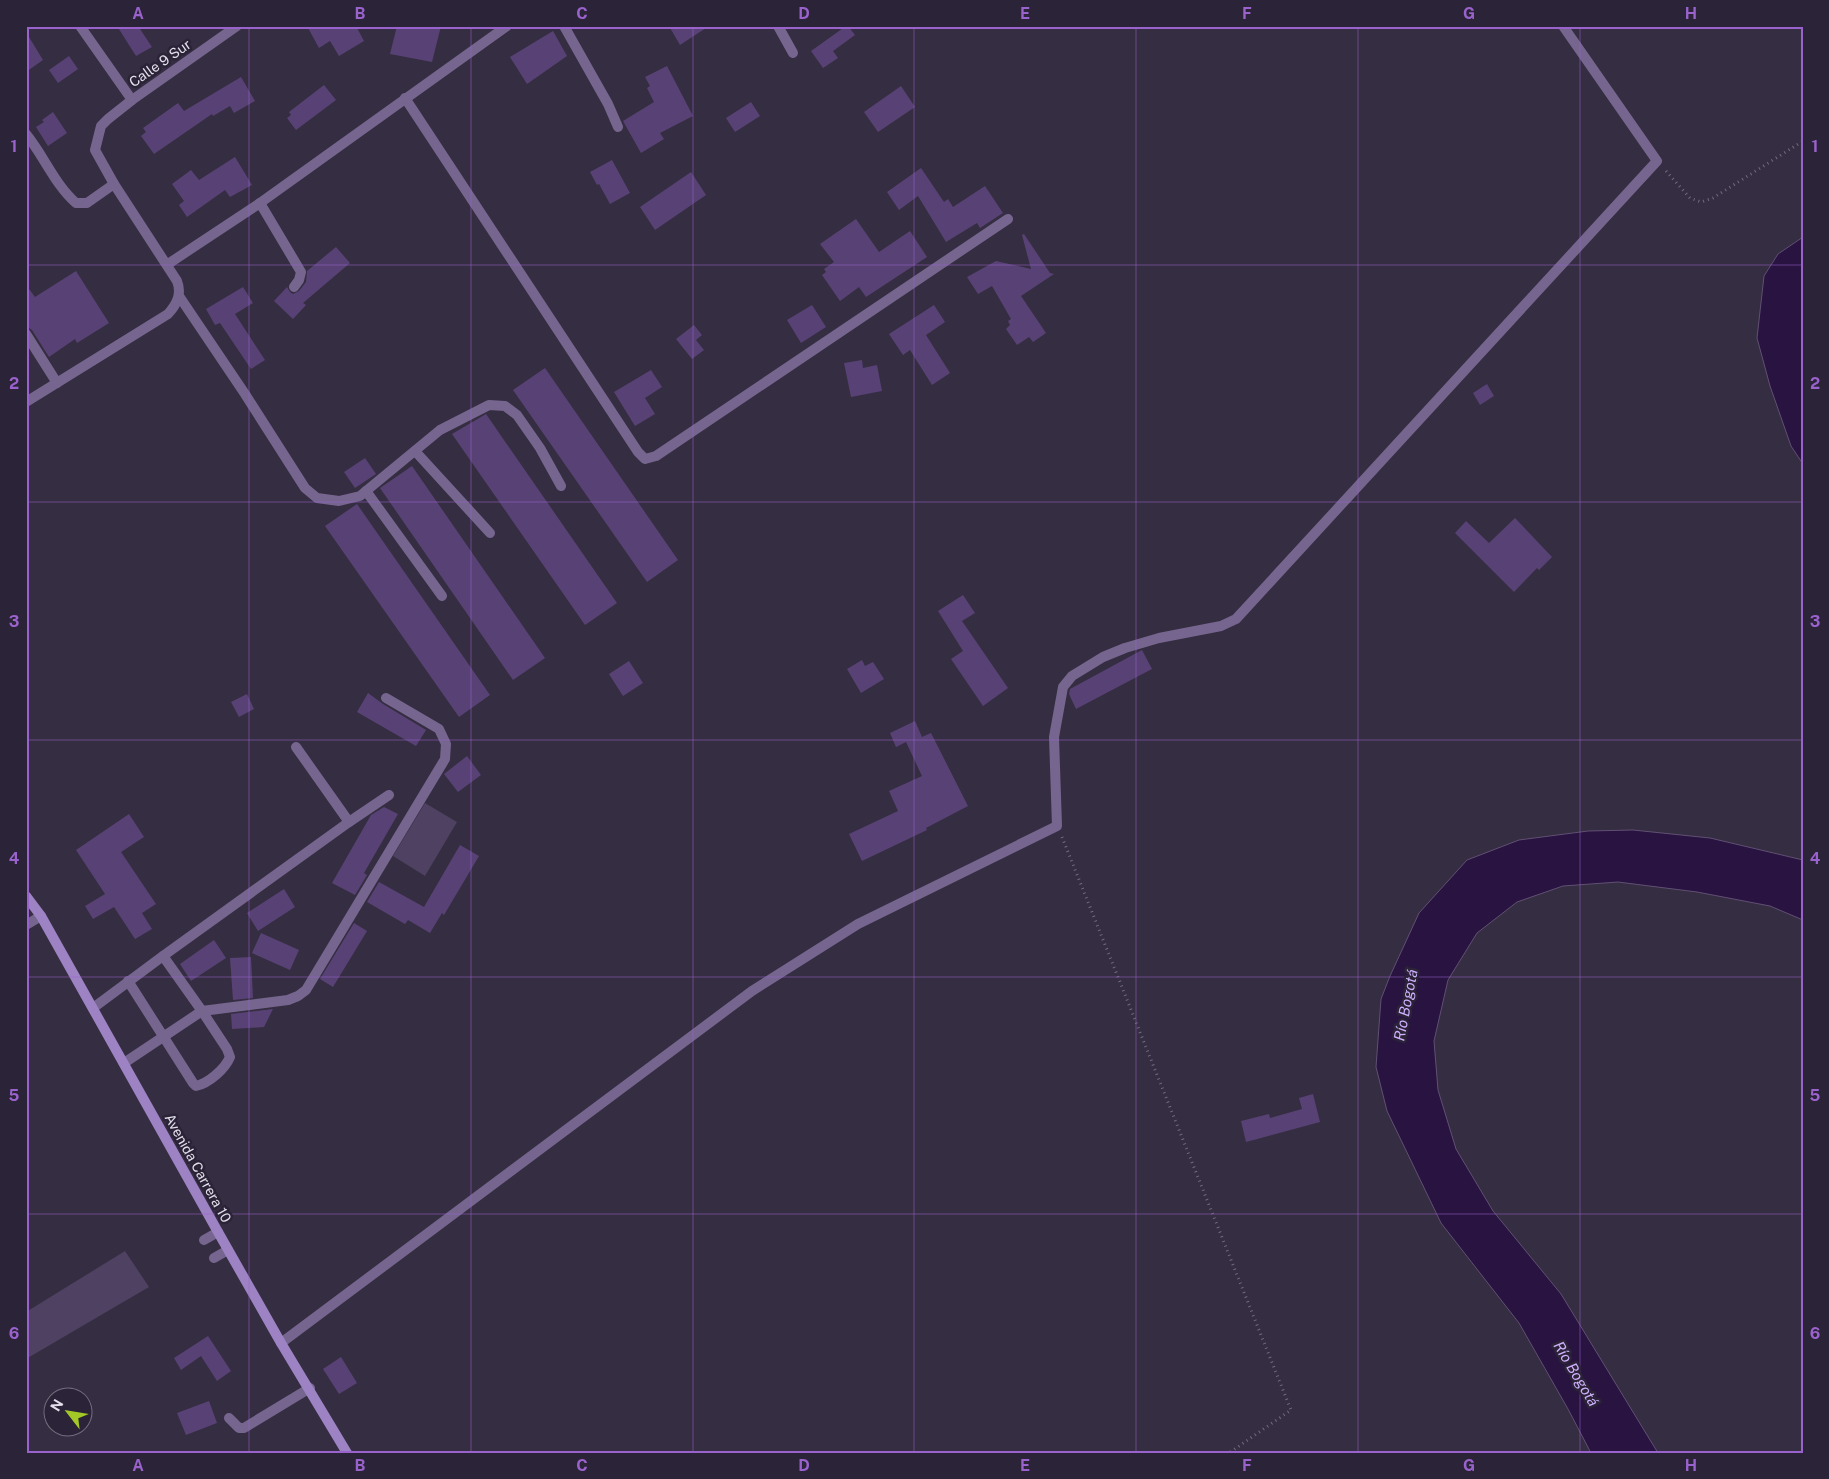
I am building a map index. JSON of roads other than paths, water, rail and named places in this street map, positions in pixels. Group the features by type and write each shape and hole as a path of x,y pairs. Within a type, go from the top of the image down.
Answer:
{"street":[{"path":"80,26 132,100"},
{"name":"Calle 9 Sur","path":"114,184 95,150 101,126 132,100 237,26"},
{"path":"168,264 260,203 507,26"},
{"path":"564,26 608,104 618,127"},
{"path":"778,26 793,53"},
{"path":"281,1343 752,991 858,924 1057,826 1054,737 1063,687 1072,676 1103,657 1125,648 1159,638 1221,626 1236,619 1657,161 1563,26"},
{"path":"404,98 638,452 645,459 656,456 1008,219"},
{"path":"26,134 67,195 76,203 87,203 114,184 168,264 180,289 174,307 168,314 26,402"},
{"path":"260,203 301,272 294,287"},
{"path":"179,296 246,394 305,488 317,498 339,501 360,496 440,430 489,405 504,406 517,415 540,448 561,486"},
{"path":"26,334 57,383"},
{"path":"415,451 490,533"},
{"path":"366,491 442,596"},
{"path":"124,1063 202,1011 288,1000 306,990 445,759 446,744 439,729 386,698"},
{"path":"296,747 349,822"},
{"path":"93,1008 389,795"},
{"name":"Avenida Carrera 10","path":"26,896 41,916 228,1250 347,1453"},
{"path":"26,925 41,916"},
{"path":"128,981 193,1083 196,1086 202,1085 227,1065 230,1057 227,1049 202,1011 163,956"},
{"path":"204,1240 218,1232"},
{"path":"214,1258 228,1250"},
{"path":"229,1418 239,1428 244,1428 310,1388"}],"water":[{"path":"1803,237 1803,464 1791,446 1770,386 1757,338 1764,276 1778,254"},
{"name":"Río Bogotá","path":"1633,830 1710,838 1803,860 1803,920 1770,906 1697,892 1618,882 1563,886 1517,902 1477,933 1448,980 1434,1041 1438,1090 1456,1149 1493,1211 1561,1294 1658,1453 1591,1453 1519,1323 1441,1223 1387,1111 1376,1067 1381,999 1390,976 1419,913 1467,860 1519,840 1588,831"}]}
